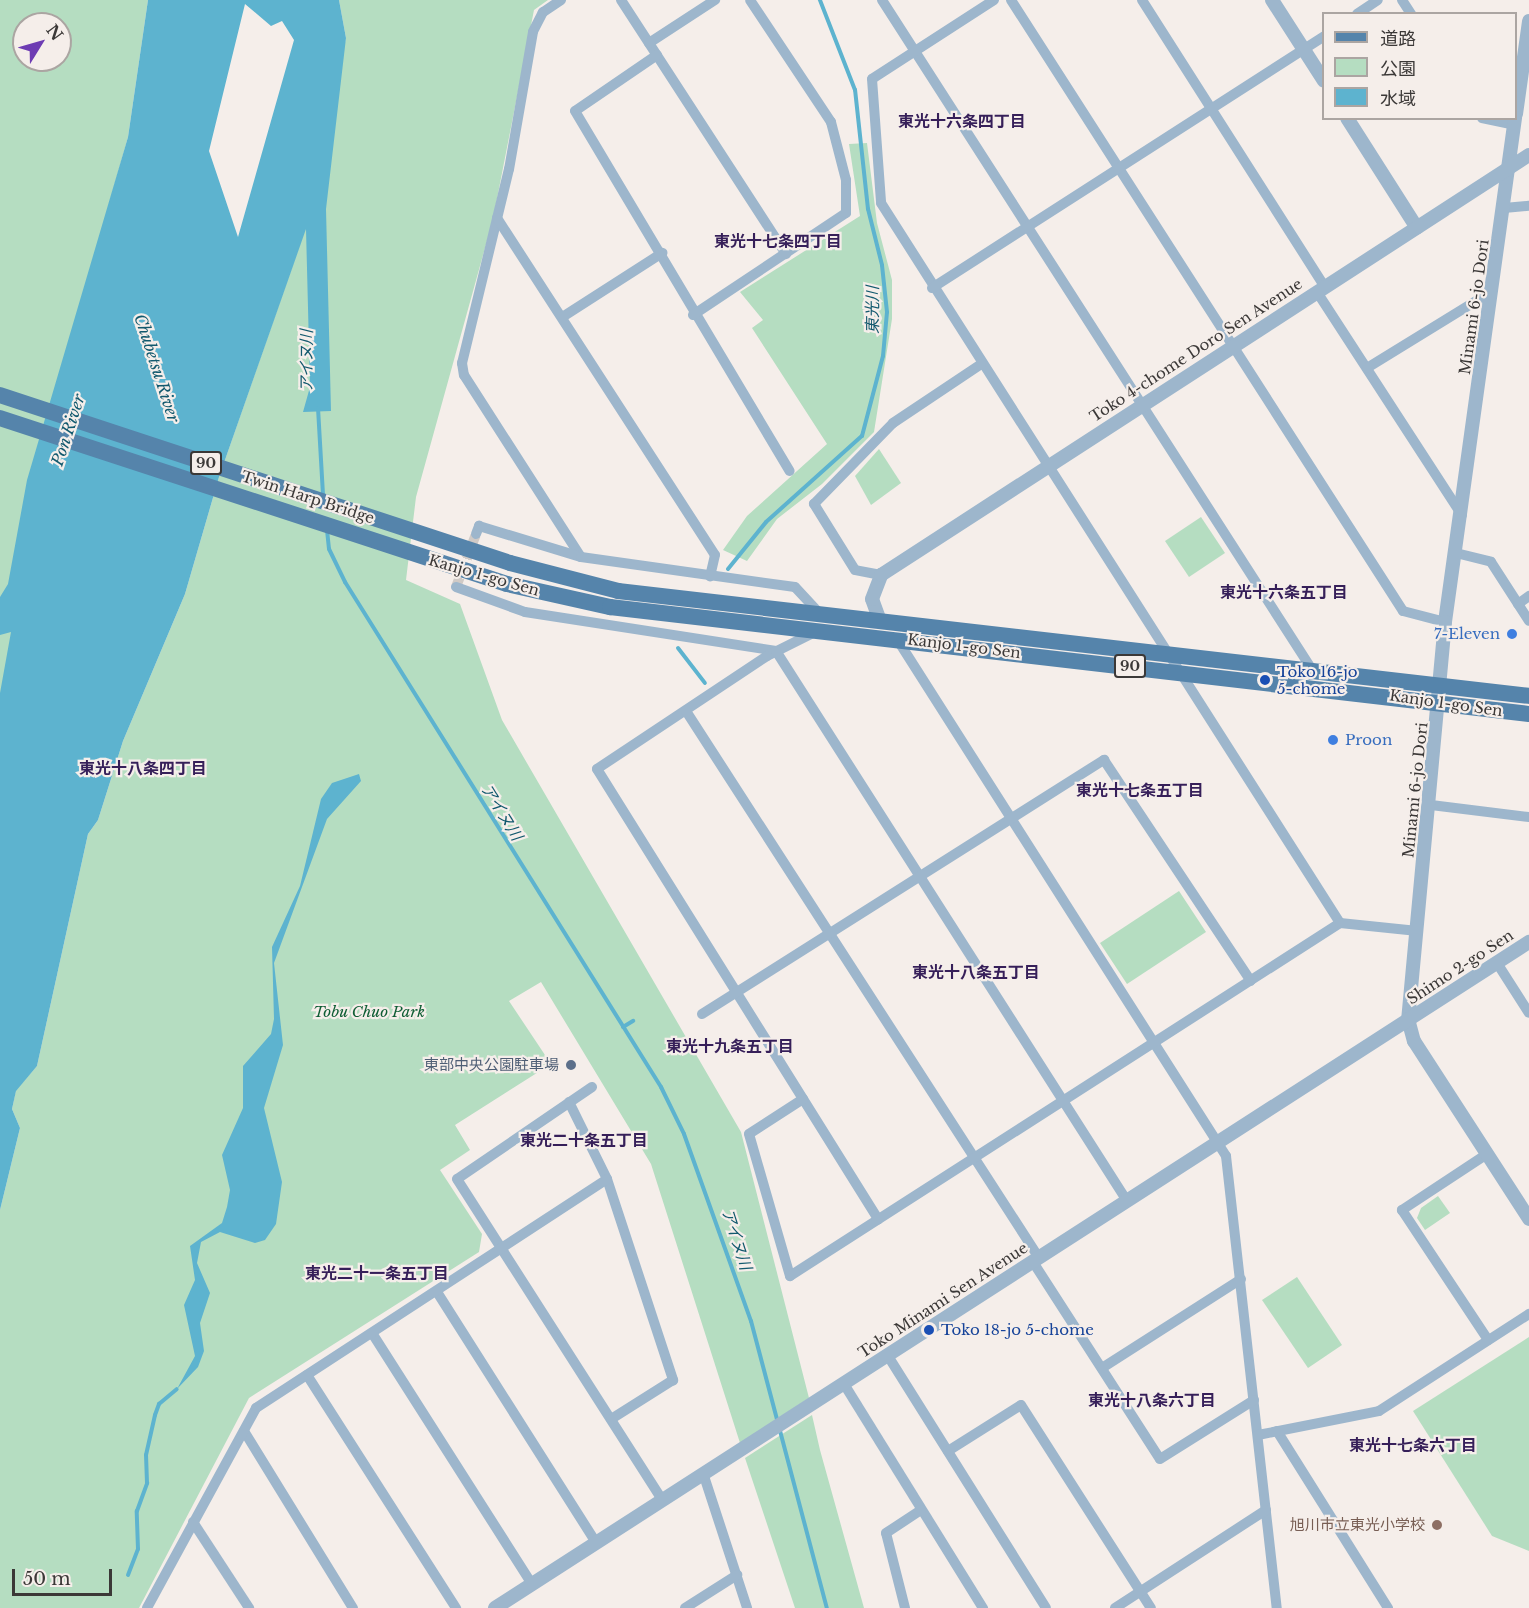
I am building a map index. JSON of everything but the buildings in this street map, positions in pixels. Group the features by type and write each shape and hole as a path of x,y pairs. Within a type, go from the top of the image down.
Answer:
{"main road":[{"name":"Twin Harp Bridge","path":"0,395 412,531"},
{"name":"Twin Harp Bridge","path":"0,418 404,552"},
{"name":"Kanjo 1-go Sen","path":"412,531 618,591 820,622 896,638 1308,685 1529,714"},
{"name":"Kanjo 1-go Sen","path":"404,552 507,584 610,607 820,622 880,621 1441,682 1529,696"}],"street":[{"path":"561,0 543,12 533,32 497,218 462,363 464,375 581,557"},
{"path":"621,0 786,254"},
{"path":"649,43 715,0"},
{"path":"693,315 846,213 846,180 831,122 750,0"},
{"path":"882,0 1028,227 1139,406 1311,668 1308,685"},
{"path":"994,0 872,79 881,203 932,288 1340,923"},
{"path":"1011,0 1403,611 1446,622"},
{"path":"1142,0 1367,368 1462,515"},
{"path":"1272,0 1322,79"},
{"path":"1360,12 1378,0"},
{"name":"Minami 6-jo Dori","path":"1517,106 1529,25"},
{"path":"932,288 1322,37"},
{"path":"657,55 575,111 662,253 693,315 790,471"},
{"path":"1348,120 1417,228"},
{"name":"Minami 6-jo Dori","path":"1515,120 1446,622 1431,805 1408,1020 1414,1041 1529,1219"},
{"name":"Toko 4-chome Doro Sen Avenue","path":"881,575 1047,465 1529,155"},
{"path":"1504,208 1529,206"},
{"path":"497,218 564,316 715,555 710,576"},
{"path":"564,316 662,253"},
{"path":"1367,368 1492,291"},
{"path":"981,364 893,423 814,504 855,570 881,575 872,599 880,621 896,638 1153,1043 1220,1142 1241,1279 1277,1608"},
{"path":"477,530 581,557 795,587 820,622 795,646 776,651 597,769 879,1219"},
{"path":"1456,554 1491,562 1529,621"},
{"path":"456,589 616,630 776,651"},
{"path":"1518,604 1529,596"},
{"path":"776,651 918,877 1127,1201"},
{"path":"686,711 974,1159 1160,1459 1254,1400"},
{"path":"702,1014 1010,817 1104,760 1251,981"},
{"path":"1431,805 1529,817"},
{"path":"803,1099 749,1134 790,1276 1340,923 1418,931"},
{"name":"Shimo 2-go Sen","path":"1408,1020 1529,942"},
{"path":"1497,963 1529,1013"},
{"name":"Toko Minami Sen Avenue","path":"495,1608 1408,1020"},
{"path":"592,1087 457,1179 662,1500"},
{"path":"569,1102 607,1179 673,1380 611,1419"},
{"path":"1487,1154 1402,1210 1488,1340"},
{"path":"149,1607 256,1408 502,1250 607,1179"},
{"path":"1102,1368 1241,1279"},
{"path":"437,1292 596,1544"},
{"path":"1258,1435 1379,1411 1529,1314"},
{"path":"372,1333 532,1584"},
{"path":"888,1356 1046,1608"},
{"path":"307,1375 456,1608"},
{"path":"844,1384 983,1608"},
{"path":"948,1451 1022,1405 1151,1608"},
{"path":"244,1431 354,1608"},
{"path":"1277,1431 1388,1608"},
{"path":"703,1473 747,1608"},
{"path":"905,1608 886,1533 921,1510"},
{"path":"1115,1608 1266,1510"},
{"path":"193,1522 249,1608"},
{"path":"685,1608 737,1575"}],"green space":[{"path":"0,0 148,0 128,137 47,422 0,772"},
{"name":"Tobu Chuo Park","path":"339,0 548,0 534,10 493,219 416,497 406,580 460,604 502,720 741,1132 809,1398 740,1443 651,1164 541,982 509,1001 551,1064 455,1125 470,1150 440,1170 482,1234 479,1252 249,1398 139,1608 0,1608 0,1210 20,1128 12,1109 16,1090 37,1066 88,834 98,820 123,741 185,594 219,477 306,227 346,38"},
{"path":"867,143 877,223 892,280 892,319 874,432 822,484 777,519 747,561 723,550 747,516 827,444 752,328 763,320 740,292 860,216 849,144"},
{"path":"879,449 901,483 871,505 855,476"},
{"path":"1201,517 1225,553 1189,577 1165,541"},
{"path":"1179,891 1206,932 1127,984 1100,943"},
{"path":"1438,1196 1450,1213 1425,1230 1417,1218 1421,1208"},
{"path":"1297,1277 1342,1345 1308,1368 1262,1300"},
{"path":"1529,1337 1529,1551 1492,1536 1413,1411"},
{"path":"812,1415 864,1608 795,1608 745,1458"}],"water":[{"path":"148,0 339,0 346,38 326,209 331,411 303,412 310,387 306,229 219,477 185,594 123,741 98,820 88,834 37,1066 16,1091 12,1109 20,1128 0,1210 0,693 11,632 0,635 0,597 8,584 27,480 128,137","holes":["245,4 271,26 282,21 294,40 238,237 209,151"]},
{"path":"359,774 361,781 327,819 274,963 283,1045 264,1108 282,1182 276,1224 265,1240 255,1243 220,1232 201,1242 197,1263 210,1293 200,1323 204,1351 198,1367 177,1389 195,1356 184,1305 195,1280 190,1246 222,1223 227,1207 230,1190 222,1155 243,1108 243,1066 271,1034 274,1019 272,947 300,886 321,799 332,783"}],"waterway":[{"name":"東光川","path":"728,569 766,522 862,436 883,356 887,312 882,265 868,209 855,90 820,0"},
{"name":"アイヌ川","path":"318,408 323,496"},
{"name":"アイヌ川","path":"327,530 329,549 345,582 661,1087 684,1134 751,1321 827,1608"},
{"name":"東光川","path":"678,648 705,683"},
{"name":"東光川","path":"623,1027 633,1021"},
{"path":"128,1575 138,1549 137,1511 147,1483 146,1455 155,1415 159,1404 177,1389"}],"tunnel":[{"path":"456,587 476,534"}],"place":[{"name":"7-Eleven","path":"1512,634"},
{"name":"Toko 16-jo 5-chome","path":"1265,680"},
{"name":"Proon","path":"1333,740"},
{"name":"東部中央公園駐車場","path":"571,1065"},
{"name":"Toko 18-jo 5-chome","path":"929,1330"},
{"name":"旭川市立東光小学校","path":"1437,1525"}],"district":[{"name":"東光十六条四丁目","path":"962,121"},
{"name":"東光十七条四丁目","path":"778,241"},
{"name":"東光十六条五丁目","path":"1284,592"},
{"name":"東光十八条四丁目","path":"143,768"},
{"name":"東光十七条五丁目","path":"1140,790"},
{"name":"東光十八条五丁目","path":"976,972"},
{"name":"東光十九条五丁目","path":"730,1046"},
{"name":"東光二十条五丁目","path":"584,1140"},
{"name":"東光二十一条五丁目","path":"377,1273"},
{"name":"東光十八条六丁目","path":"1152,1400"},
{"name":"東光十七条六丁目","path":"1413,1445"}],"water label":[{"name":"Chubetsu River","path":"157,368"},
{"name":"Pon River","path":"68,430"}]}
